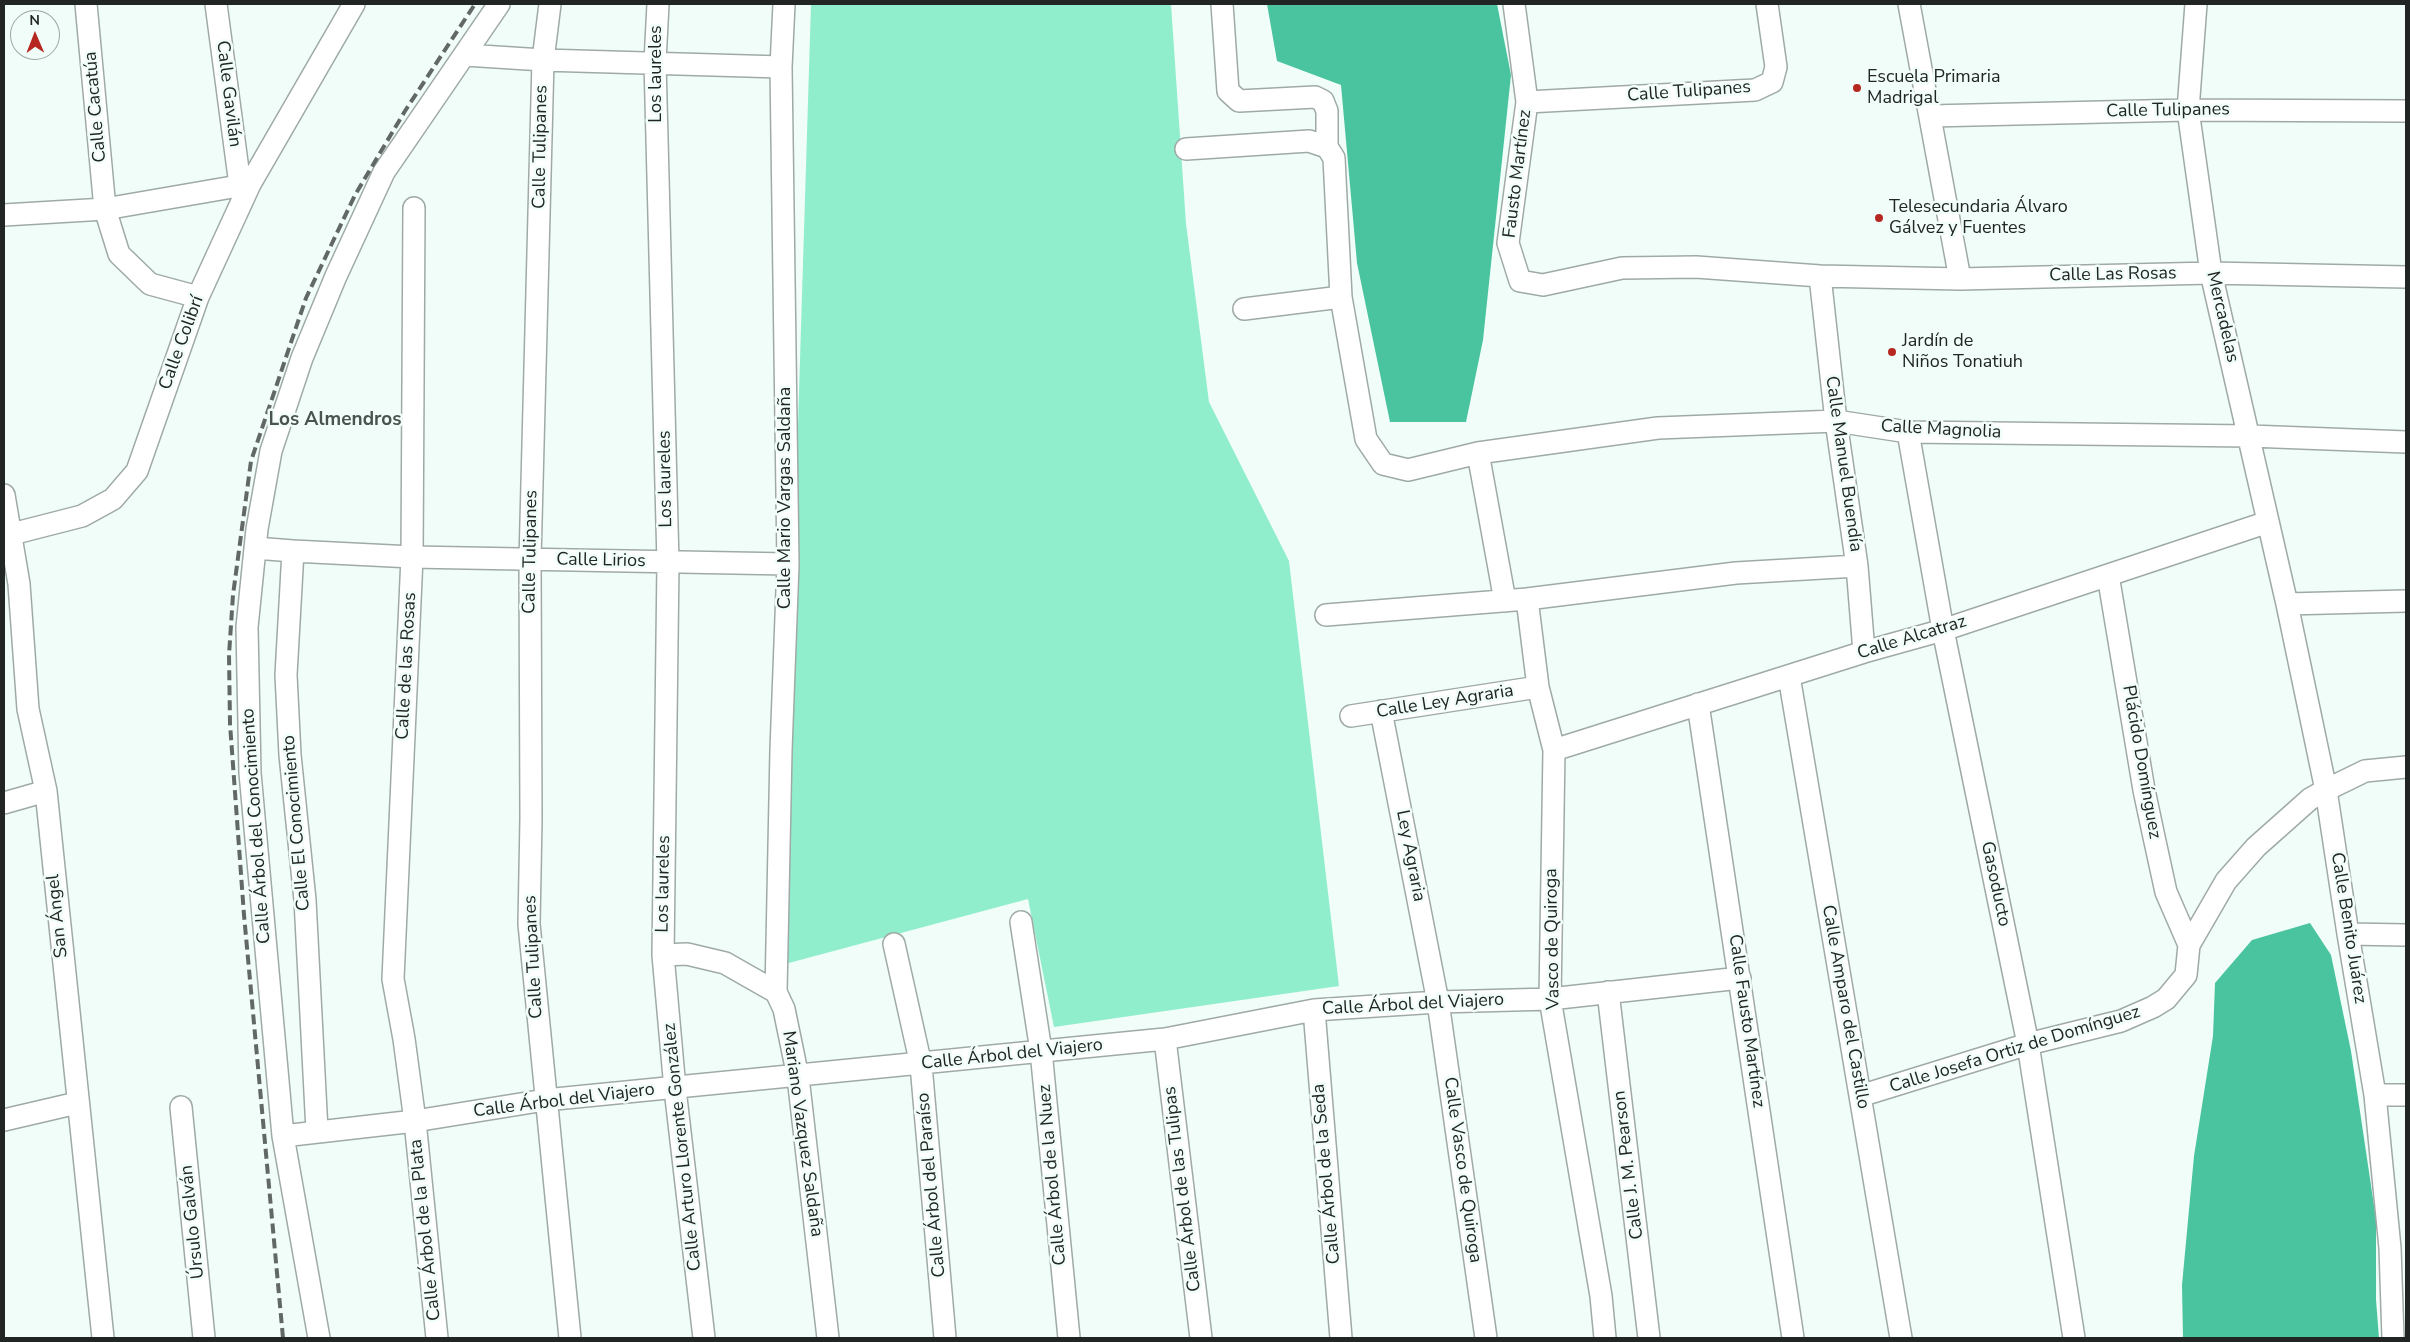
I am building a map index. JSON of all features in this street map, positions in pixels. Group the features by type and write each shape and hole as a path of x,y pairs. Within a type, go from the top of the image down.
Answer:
{"street":[{"name":"Calle Cacatúa","path":"86,4 105,209 119,254 150,284 198,297"},
{"name":"Calle Gavilán","path":"216,4 245,184"},
{"name":"Calle Árbol del Conocimiento","path":"319,1338 283,1136 250,773 247,627 255,548 271,451 302,358 336,276 384,172 499,4"},
{"name":"Calle Tulipanes","path":"550,4 543,60 530,560 531,819 529,924 570,1338"},
{"name":"Los laureles","path":"658,4 655,62 668,563 663,955"},
{"name":"Calle Mario Vargas Saldaña","path":"776,992 781,750 788,564 781,67 784,4"},
{"name":"Calle Magnolia","path":"1222,4 1228,91 1239,101 1315,97 1323,101 1327,110 1327,147 1334,158 1341,297 1366,439 1382,464 1408,470 1478,453 1658,428 1836,421 1908,432 2250,436 2406,442"},
{"name":"Fausto Martínez","path":"1514,4 1527,102 1508,243 1520,281 1543,285 1622,268 1696,267 1820,276"},
{"name":"Calle Tulipanes","path":"1527,102 1755,90 1772,82 1776,67 1767,4"},
{"path":"1910,4 1960,279"},
{"name":"Mercadelas","path":"2196,4 2188,110 2211,273 2250,436 2268,522"},
{"name":"Calle Colibrí","path":"7,535 82,516 113,499 137,471 198,297 245,184 352,5"},
{"path":"465,55 543,60 781,67"},
{"name":"Calle Tulipanes","path":"1930,116 2188,110 2406,111"},
{"path":"1186,149 1309,141 1327,147"},
{"path":"4,215 105,209 245,184"},
{"name":"Calle de las Rosas","path":"414,208 412,557 393,979 404,1039 415,1121"},
{"name":"Calle Las Rosas","path":"1820,276 1960,279 2211,273 2406,277"},
{"name":"Calle Manuel Buendía","path":"1820,276 1836,421 1857,566 1864,652"},
{"path":"1244,309 1341,297"},
{"name":"Gasoducto","path":"1908,432 1943,630 2028,1044 2074,1338"},
{"path":"1478,453 1505,601"},
{"name":"San Ángel","path":"4,495 7,535 19,584 28,709 46,791 77,1103 103,1338"},
{"name":"Calle Alcatraz","path":"1554,750 1864,652 1943,630 2268,522"},
{"name":"Calle Benito Juárez","path":"2268,522 2326,790 2375,1095 2398,1249 2393,1338"},
{"path":"255,548 293,551"},
{"name":"Calle Lirios","path":"293,551 412,557 788,564"},
{"name":"Calle El Conocimiento","path":"293,551 286,675 290,755 305,900 317,1132"},
{"path":"1326,616 1505,601 1736,573 1857,566"},
{"name":"Plácido Domínguez","path":"2108,575 2144,790 2166,892 2189,945"},
{"name":"Vasco de Quiroga","path":"1527,598 1538,687 1554,750 1550,999 1601,1296 1605,1338"},
{"path":"2287,604 2406,601"},
{"name":"Calle Amparo del Castillo","path":"1789,676 1901,1338"},
{"name":"Calle Ley Agraria","path":"1351,716 1538,687"},
{"name":"Calle Fausto Martínez","path":"1698,704 1793,1338"},
{"name":"Ley Agraria","path":"1381,711 1438,1002"},
{"name":"Calle Josefa Ortiz de Domínguez","path":"1860,1096 2028,1044 2121,1021 2140,1014 2166,999 2186,975 2189,945 2226,881 2256,847 2310,799 2326,790 2365,771 2406,767"},
{"path":"4,803 46,791"},
{"name":"Calle Árbol de la Nuez","path":"1021,922 1042,1051 1069,1338"},
{"path":"2348,934 2406,935"},
{"name":"Calle Árbol del Paraíso","path":"894,944 922,1065 945,1338"},
{"path":"663,955 687,954 725,963 776,992"},
{"name":"Calle Arturo Llorente González","path":"663,955 675,1089 704,1338"},
{"name":"Calle Árbol del Viajero","path":"283,1136 415,1121 545,1100 675,1089 1165,1040 1314,1010 1438,1002 1550,999 1740,978"},
{"name":"Mariano Vazquez Saldaña","path":"776,992 784,1009 798,1077 828,1338"},
{"name":"Calle J. M. Pearson","path":"1608,992 1649,1338"},
{"name":"Calle Vasco de Quiroga","path":"1438,1002 1486,1338"},
{"name":"Calle Árbol de la Seda","path":"1314,1010 1341,1338"},
{"name":"Calle Árbol de las Tulipas","path":"1165,1040 1201,1338"},
{"path":"2375,1095 2406,1095"},
{"path":"4,1120 77,1103"},
{"name":"Úrsulo Galván","path":"181,1107 204,1338"},
{"name":"Calle Árbol de la Plata","path":"415,1121 437,1338"}],"shaded area":[{"path":"811,4 1171,4 1186,224 1209,402 1289,561 1339,986 1054,1027 1028,899 785,964 794,554"},
{"path":"1267,4 1497,4 1511,75 1483,340 1466,422 1390,422 1357,263 1341,85 1277,61"},
{"path":"2310,923 2331,955 2351,1051 2376,1219 2376,1300 2379,1338 2183,1338 2182,1285 2194,1156 2213,1036 2215,983 2252,940"}],"railway":[{"path":"283,1338 244,915 230,724 229,655 233,595 251,461 306,298 355,195 405,111 475,4"}],"place":[{"name":"Escuela Primaria Madrigal","path":"1857,88"},
{"name":"Telesecundaria Álvaro Gálvez y Fuentes","path":"1879,218"},
{"name":"Jardín de Niños Tonatiuh","path":"1892,352"}],"district":[{"name":"Los Almendros","path":"335,420"}]}
